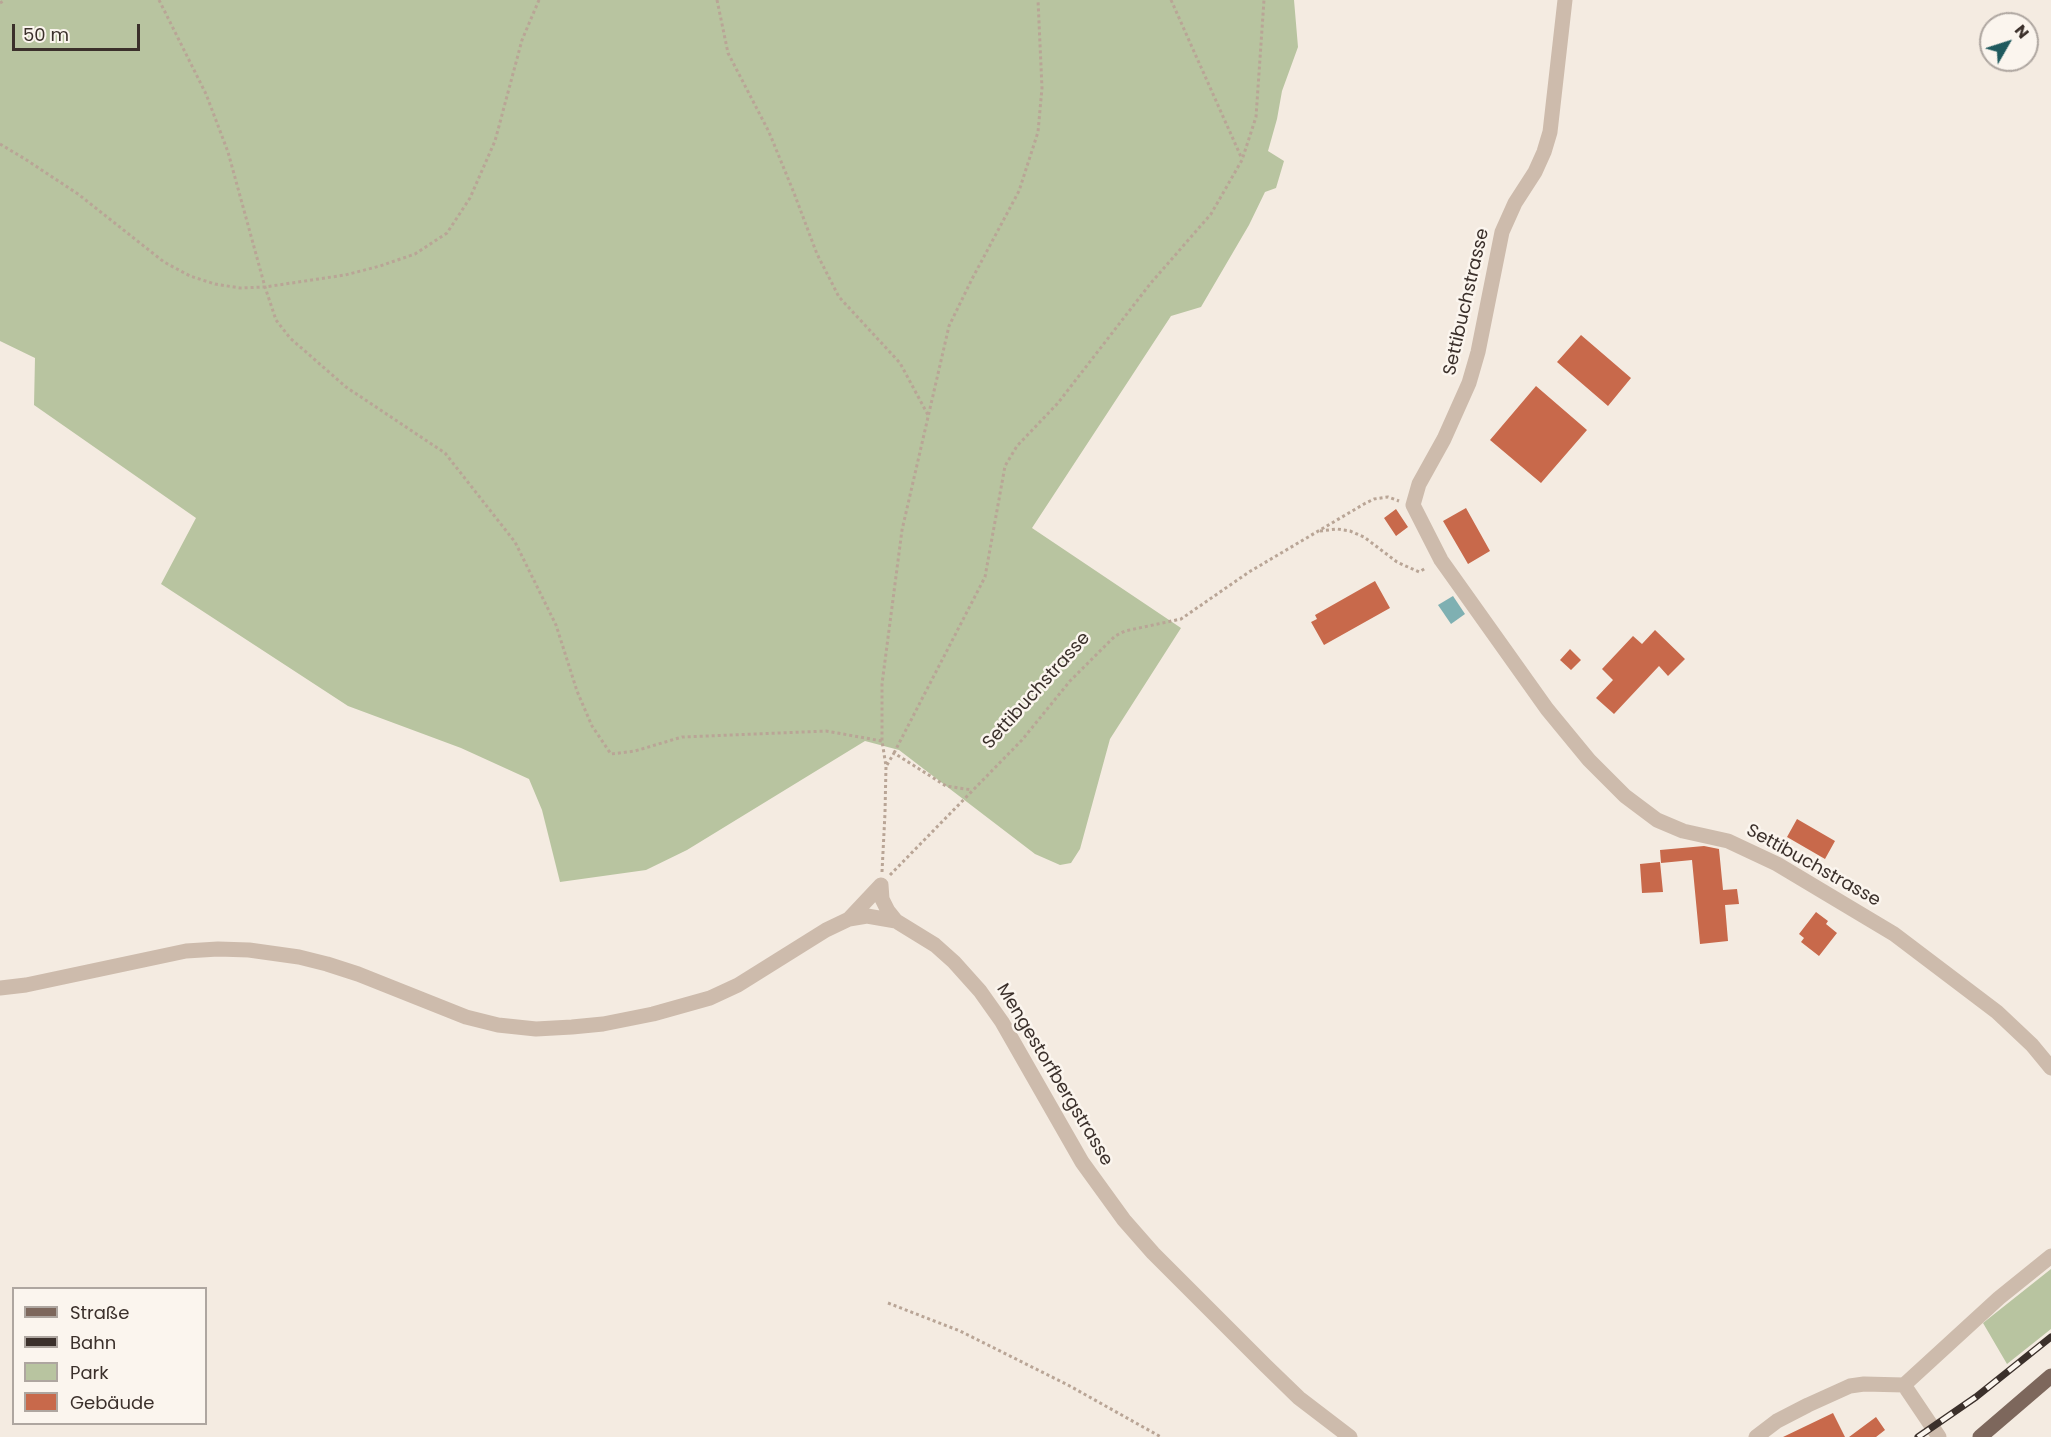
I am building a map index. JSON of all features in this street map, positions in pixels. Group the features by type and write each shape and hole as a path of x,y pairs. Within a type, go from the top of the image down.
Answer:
{"main road":[{"path":"1980,1437 2051,1376"}],"street":[{"name":"Settibuchstrasse","path":"1565,0 1550,132 1544,152 1535,172 1515,203 1502,232 1478,352 1469,383 1444,439 1419,484 1413,505 1441,560 1547,709 1589,760 1625,796 1657,820 1683,831 1728,841 1777,864 1894,934 1997,1012 2032,1045 2051,1068"},
{"path":"849,919 881,885"},
{"path":"881,885 882,899 896,921"},
{"name":"Mengestorfbergstrasse","path":"0,988 26,985 186,951 249,950 299,957 327,964 466,1017 498,1025 536,1029 572,1027 603,1024 653,1014 710,998 747,980 826,930 849,919 867,916 896,921 935,945 980,991 1002,1022 1082,1162 1124,1220 1153,1253 1273,1374 1299,1398 1350,1437"},
{"path":"1756,1437 1777,1421 1797,1410 1850,1386 1904,1384 1999,1298 2051,1256"},
{"path":"1904,1384 1939,1437"}],"path":[{"path":"0,3 5,0"},
{"path":"159,0 206,94 228,152 276,321 290,338 346,387 445,453 515,542 556,625 592,726 610,754 635,751 682,737 826,731 882,741"},
{"path":"0,144 78,194 164,262 190,276 215,284 240,288 265,287 380,266 415,254 447,233 470,198 495,141 522,40 539,0"},
{"path":"717,0 728,53 769,132 817,254 838,297 900,363 929,416"},
{"path":"881,885 886,766 882,741 882,684 902,530 949,326 1019,191 1038,132 1042,88 1038,0"},
{"path":"1171,0 1242,160"},
{"path":"886,766 985,577 1005,466 1017,446 1058,403 1150,284 1211,214 1242,160 1256,117 1264,0"},
{"name":"Settibuchstrasse","path":"881,885 1022,740 1091,659 1115,636 1150,624 1171,622 1190,614 1249,572 1374,499 1388,497 1413,505"},
{"path":"1318,532 1350,531 1364,537 1397,562 1419,572 1441,560"},
{"path":"894,753 946,786 974,790"},
{"path":"888,1303 960,1331 1068,1385 1161,1437"}],"green space":[{"path":"0,0 1294,0 1298,47 1282,91 1268,151 1284,161 1276,188 1265,192 1249,225 1201,307 1171,316 1032,528 1181,628 1110,739 1080,849 1071,863 1060,865 1035,854 899,750 865,741 687,850 646,870 560,882 542,810 529,779 461,748 348,706 161,584 196,518 34,405 35,358 0,341"},
{"path":"2051,1269 2051,1329 2007,1364 1983,1323"}],"water":[{"path":"1453,596 1465,614 1451,624 1438,605"}],"building":[{"path":"1581,335 1631,378 1608,406 1557,362"},
{"path":"1536,386 1587,430 1541,483 1490,440"},
{"path":"1466,508 1490,551 1468,564 1443,521"},
{"path":"1396,509 1408,527 1396,536 1384,518"},
{"path":"1375,581 1390,608 1324,645 1311,622 1317,619 1315,615"},
{"path":"1655,630 1685,659 1668,676 1659,666 1614,714 1596,698 1613,680 1602,669 1633,636 1642,644"},
{"path":"1570,649 1581,660 1571,670 1560,660"},
{"path":"1797,819 1835,841 1825,859 1787,837"},
{"path":"1704,846 1719,849 1723,890 1737,889 1739,904 1725,905 1728,941 1700,944 1692,860 1661,863 1660,850"},
{"path":"1660,862 1663,892 1642,893 1640,864"},
{"path":"1816,912 1828,921 1826,924 1837,933 1819,956 1801,942 1804,938 1799,934"},
{"path":"1833,1413 1845,1437 1783,1437"},
{"path":"1876,1417 1885,1430 1876,1437 1849,1437"}],"railway":[{"path":"1918,1437 1976,1397 2051,1337"}]}
